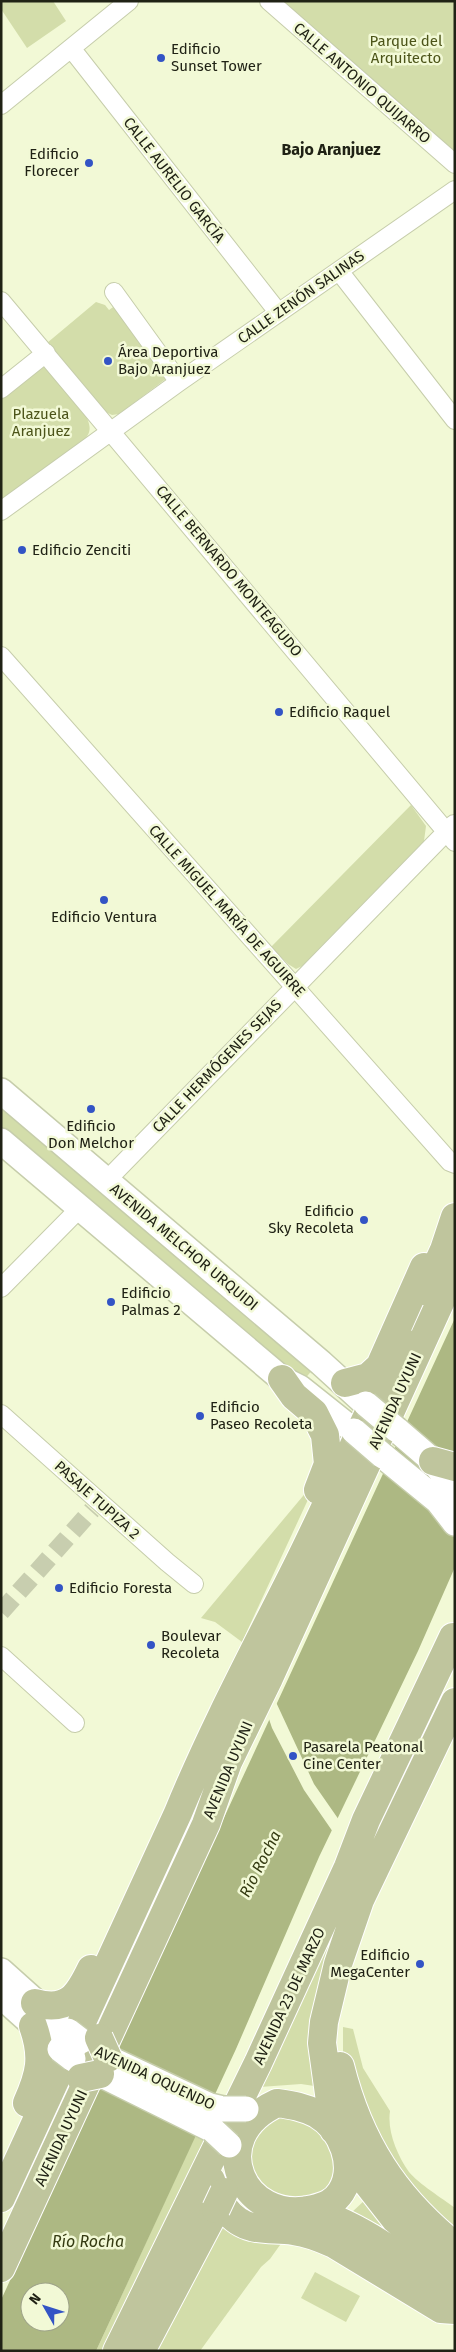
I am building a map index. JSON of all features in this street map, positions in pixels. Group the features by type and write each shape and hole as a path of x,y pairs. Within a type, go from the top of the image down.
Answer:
{"main road":[{"name":"AVENIDA MELCHOR URQUIDI","path":"1,1091 345,1384 366,1404 444,1464 455,1490"},
{"path":"1,1141 438,1501 455,1523"},
{"path":"345,1384 368,1377 380,1366 442,1227 455,1204"},
{"name":"AVENIDA UYUNI","path":"1,2198 178,1814 203,1753 297,1567 440,1259 455,1217"},
{"name":"AVENIDA UYUNI","path":"1,2268 206,1824 228,1762 269,1678 455,1270"},
{"path":"270,1618 270,1591 328,1464 327,1441 322,1426 314,1413 294,1396 293,1380"},
{"name":"AVENIDA 23 DE MARZO","path":"117,2351 207,2169 348,1867 366,1820 454,1650"},
{"name":"AVENIDA 23 DE MARZO","path":"334,2130 322,2043 324,2022 338,1964 360,1900 455,1702"},
{"path":"1,2164 36,2083 40,2066 40,2050 34,2014 72,1999 81,1990 167,1809 203,1753"},
{"path":"1,2241 59,2108 67,2094 81,2078 89,2057 102,2047 98,2028 108,2002 194,1820 228,1762"},
{"name":"AVENIDA OQUENDO","path":"1,1971 34,2014"},
{"path":"332,1995 337,2052 350,2103 374,2157 404,2199 455,2246"},
{"name":"AVENIDA OQUENDO","path":"1,1996 34,2014 89,2057 223,2126"},
{"path":"223,2126 237,2147 242,2132 251,2119 263,2109 277,2103"},
{"path":"223,2126 277,2103 299,2106 319,2115 334,2130 349,2160 396,2220 455,2269"},
{"path":"223,2126 243,2179 253,2194 268,2205 285,2211 307,2210 329,2205 339,2196 346,2185 349,2160"},
{"path":"141,2351 220,2200 223,2126"},
{"path":"207,2169 214,2192 222,2206 238,2222 252,2227 293,2230 315,2236 334,2244 441,2309 455,2310"},
{"path":"307,2210 328,2215 363,2233 455,2297"}],"street":[{"path":"1,104 129,1"},
{"name":"CALLE ANTONIO QUIJARRO","path":"269,1 455,164"},
{"name":"CALLE AURELIO GARCÍA","path":"71,48 278,312"},
{"name":"CALLE ZENÓN SALINAS","path":"1,511 111,430 455,190"},
{"path":"339,271 455,420"},
{"path":"114,292 179,382"},
{"name":"CALLE BERNARDO MONTEAGUDO","path":"1,301 452,833"},
{"path":"1,389 46,353"},
{"name":"CALLE MIGUEL MARÍA DE AGUIRRE","path":"1,656 450,1162 455,1164"},
{"name":"CALLE HERMÓGENES SEJAS","path":"106,1180 295,987 452,833"},
{"path":"1,1288 80,1208"},
{"name":"PASAJE TUPIZA 2","path":"1,1414 96,1506 194,1584"},
{"path":"1,1656 75,1723"}],"green space":[{"path":"1,1 53,1 66,21 27,48 1,9"},
{"name":"Parque del Arquitecto","path":"280,1 455,1 455,153"},
{"name":"Área Deportiva Bajo Aranjuez","path":"96,302 105,305 109,310 116,305 167,378 119,414 112,415 100,409 47,343"},
{"name":"Plazuela Aranjuez","path":"43,363 69,393 87,418 90,427 88,435 83,441 1,500 1,396"},
{"path":"411,805 426,826 424,841 302,966 296,969 288,964 271,947"},
{"path":"1,1105 314,1368 303,1381 1,1128"},
{"path":"318,1478 242,1642 215,1622 201,1618"},
{"path":"360,1871 321,2087 301,2084 260,2087"},
{"path":"343,2027 353,2029 363,2068 390,2111 390,2127 394,2143 401,2158 413,2177 455,2208 455,2231 406,2186 349,2080 343,2053"},
{"path":"292,2115 301,2118 328,2139 338,2167 330,2191 300,2202 265,2189 252,2170 249,2147 265,2119"},
{"path":"195,2136 208,2142 108,2351 96,2351"},
{"path":"366,2199 450,2276 350,2214"},
{"path":"222,2215 285,2238 270,2259 261,2267 200,2351 150,2351"},
{"path":"315,2272 360,2296 346,2322 301,2298"}],"water":[{"name":"Río Rocha","path":"455,1318 455,1567 418,1651 319,1857 236,2049 96,2351 1,2351 1,2300"}],"pier":[{"path":"275,1700 314,1784 339,1820 333,1832 304,1790 272,1728 268,1716"}],"tunnel":[{"path":"1,1612 92,1510"}],"place":[{"name":"Edificio Sunset Tower","path":"161,58"},
{"name":"Edificio Florecer","path":"89,163"},
{"name":"Área Deportiva Bajo Aranjuez","path":"108,361"},
{"name":"Edificio Zenciti","path":"22,550"},
{"name":"Edificio Raquel","path":"279,712"},
{"name":"Edificio Ventura","path":"104,900"},
{"name":"Edificio Don Melchor","path":"91,1109"},
{"name":"Edificio Sky Recoleta","path":"364,1220"},
{"name":"Edificio Palmas 2","path":"111,1302"},
{"name":"Edificio Paseo Recoleta","path":"200,1416"},
{"name":"Edificio Foresta","path":"59,1588"},
{"name":"Boulevar Recoleta","path":"151,1645"},
{"name":"Pasarela Peatonal Cine Center","path":"293,1756"},
{"name":"Edificio MegaCenter","path":"420,1964"}],"district":[{"name":"Bajo Aranjuez","path":"331,149"}]}
